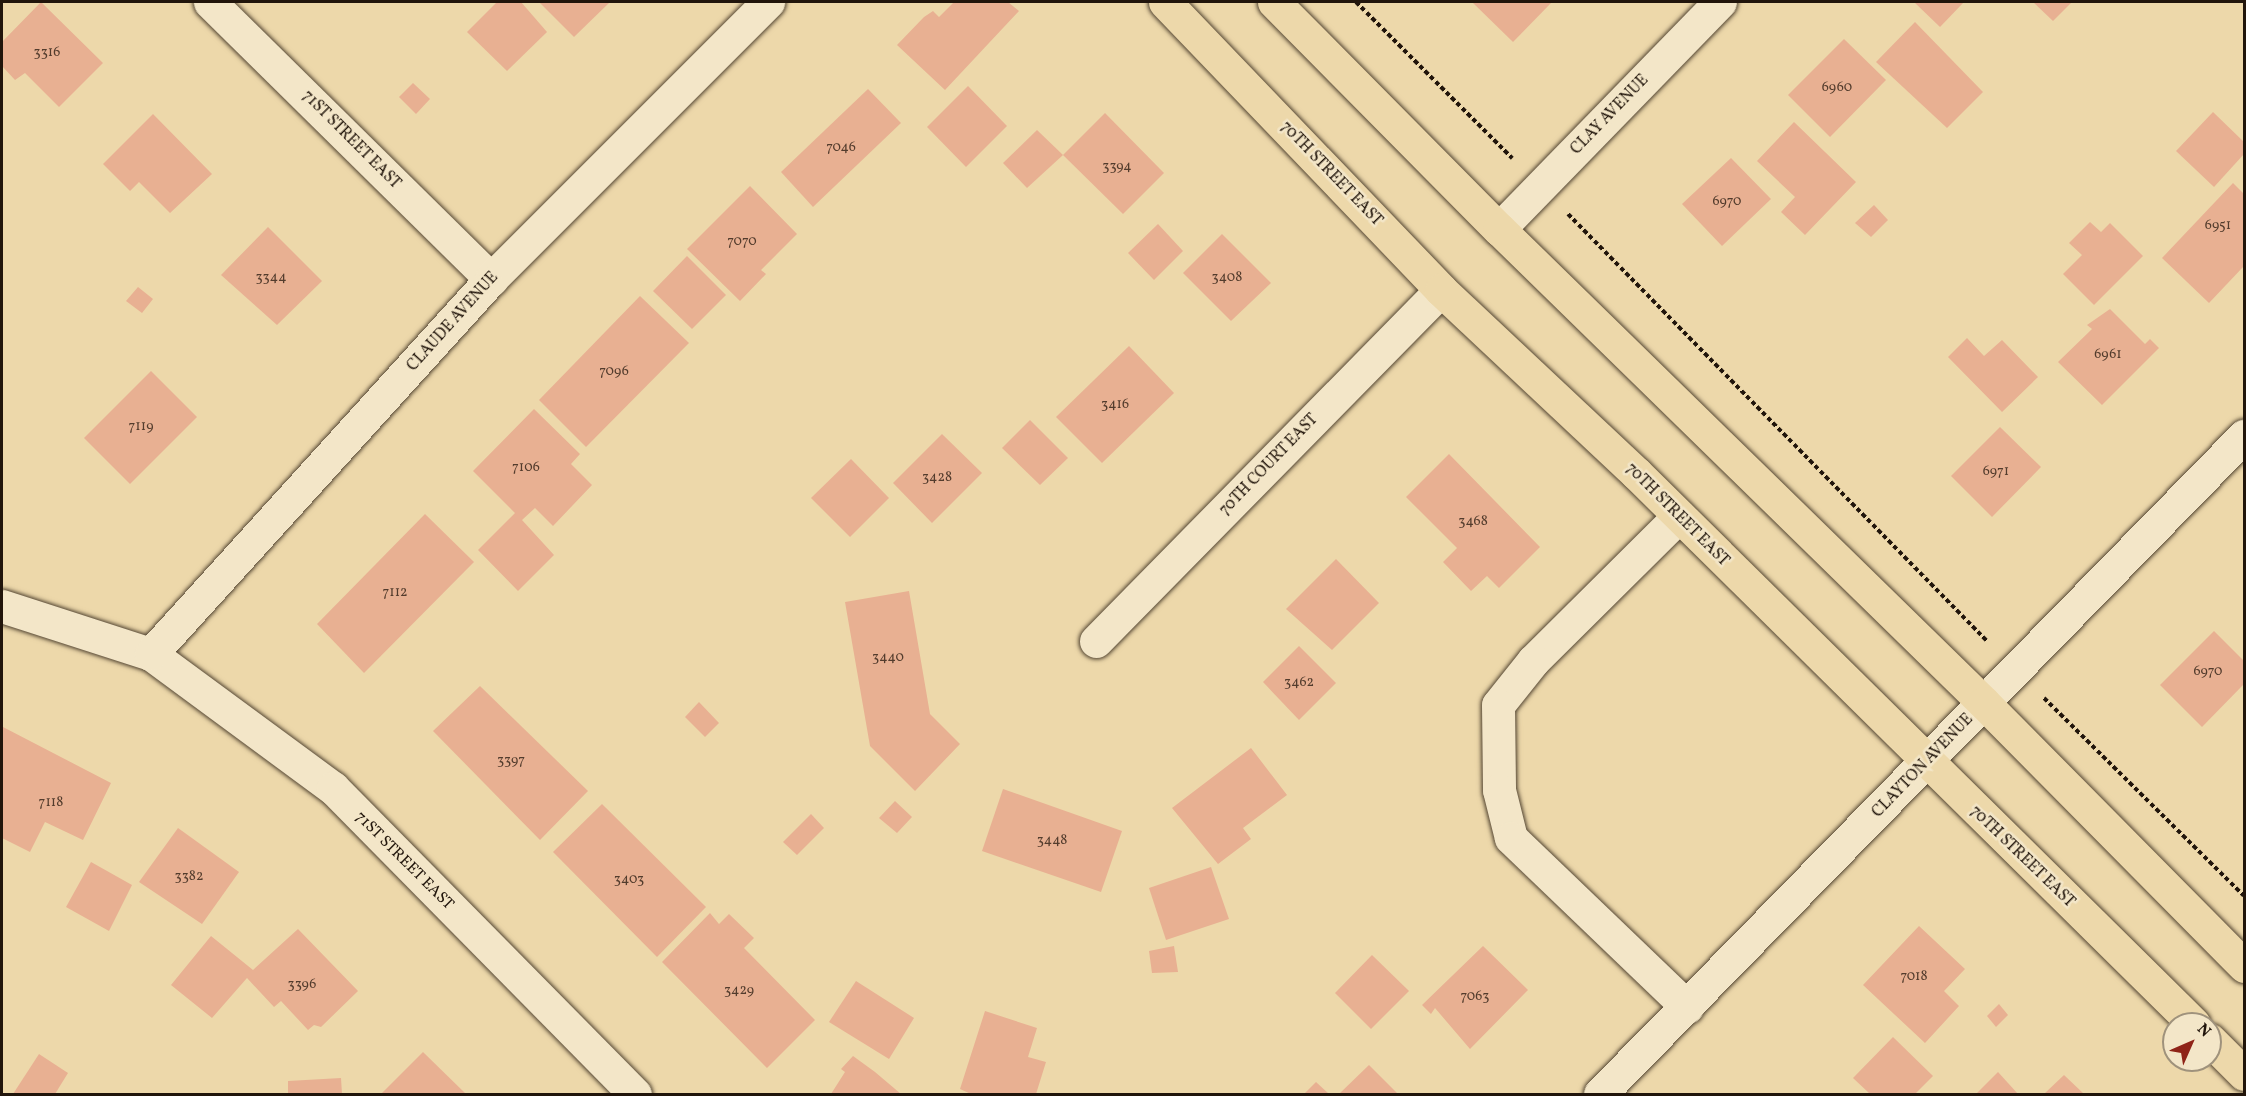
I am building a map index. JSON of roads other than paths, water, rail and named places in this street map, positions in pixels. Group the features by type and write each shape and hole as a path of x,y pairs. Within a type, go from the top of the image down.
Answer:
{"main road":[{"name":"70TH STREET EAST","path":"1166,2 1441,290 1679,516 1926,763 2182,1012"},
{"path":"1274,2 1499,229 1984,703 2244,966"},
{"path":"2222,1052 2244,1074"}],"street":[{"name":"71ST STREET EAST","path":"210,2 491,279"},
{"name":"CLAUDE AVENUE","path":"151,654 491,279 768,2"},
{"name":"CLAY AVENUE","path":"1499,229 1720,2"},
{"name":"70TH COURT EAST","path":"1096,641 1441,290"},
{"name":"CLAYTON AVENUE","path":"1600,1095 2244,436"},
{"path":"1679,516 1533,661 1498,705 1499,790 1511,837 1687,1006"},
{"name":"71ST STREET EAST","path":"2,606 151,654 333,788 635,1095"}]}
